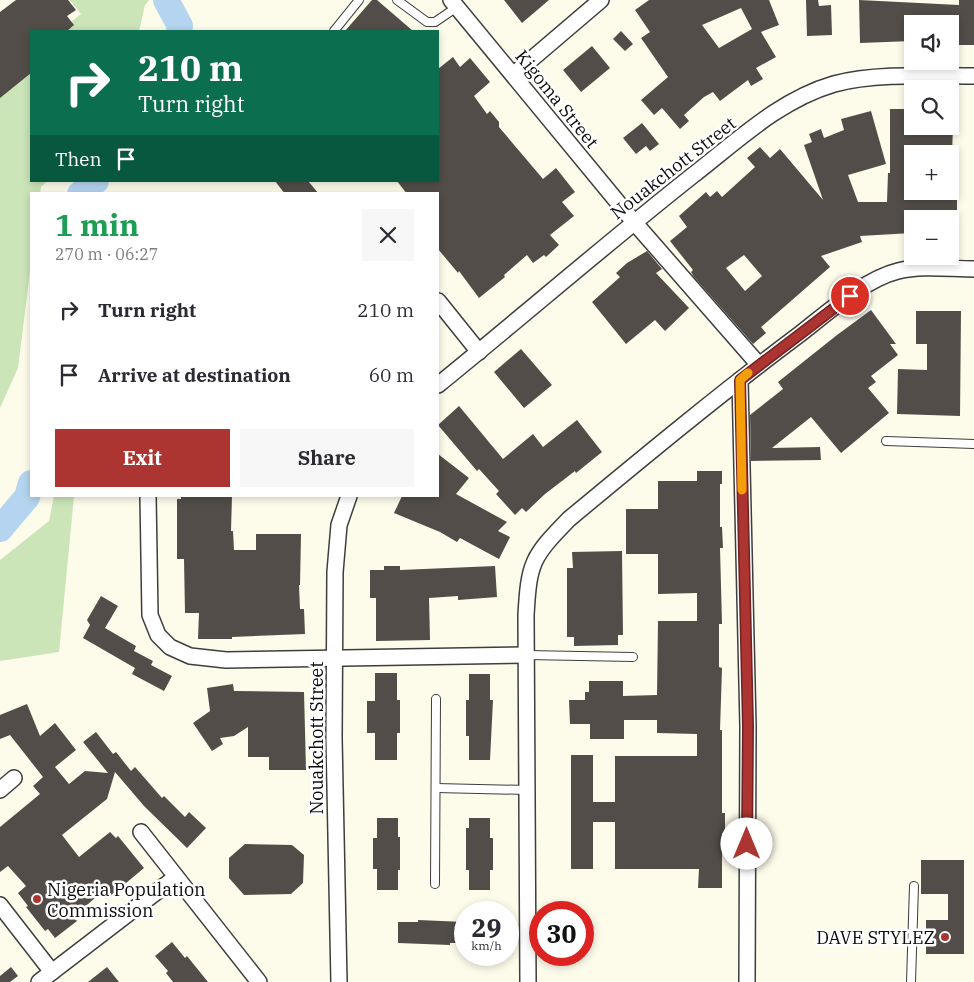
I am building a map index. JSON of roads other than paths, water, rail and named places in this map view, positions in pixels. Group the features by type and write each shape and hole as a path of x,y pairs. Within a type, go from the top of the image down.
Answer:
{"street":[{"path":"513,75 601,0"},
{"name":"Kigoma Street","path":"454,3 634,222 758,365"},
{"name":"Nouakchott Street","path":"439,384 634,222 777,110 808,94 835,84 867,79 974,76"},
{"path":"528,982 526,655 528,578 534,560 542,546 569,519 758,365 850,296 883,277 898,271 916,269 974,269"},
{"path":"439,302 479,352"},
{"path":"740,380 748,726 747,982"},
{"path":"148,497 150,616 158,636 170,647 190,656 226,660 526,655"},
{"name":"Nouakchott Street","path":"338,982 334,738 334,572 339,525 349,497"},
{"path":"0,790 14,778"},
{"path":"141,832 259,982"},
{"path":"39,982 176,878"},
{"path":"0,905 52,972"}],"lane":[{"path":"335,30 359,0"},
{"path":"397,0 415,16 427,22 435,22 454,3"},
{"path":"886,441 974,444"},
{"path":"526,655 633,657"},
{"path":"435,884 436,699"},
{"path":"436,788 527,790"},
{"path":"912,982 914,886"}],"waterway":[{"path":"166,0 180,26 179,30"},
{"path":"82,192 95,182"},
{"path":"0,529 27,497 30,486"}],"place":[{"name":"Nigeria Population Commission","path":"37,899"},
{"name":"DAVE STYLEZ","path":"945,937"}]}
